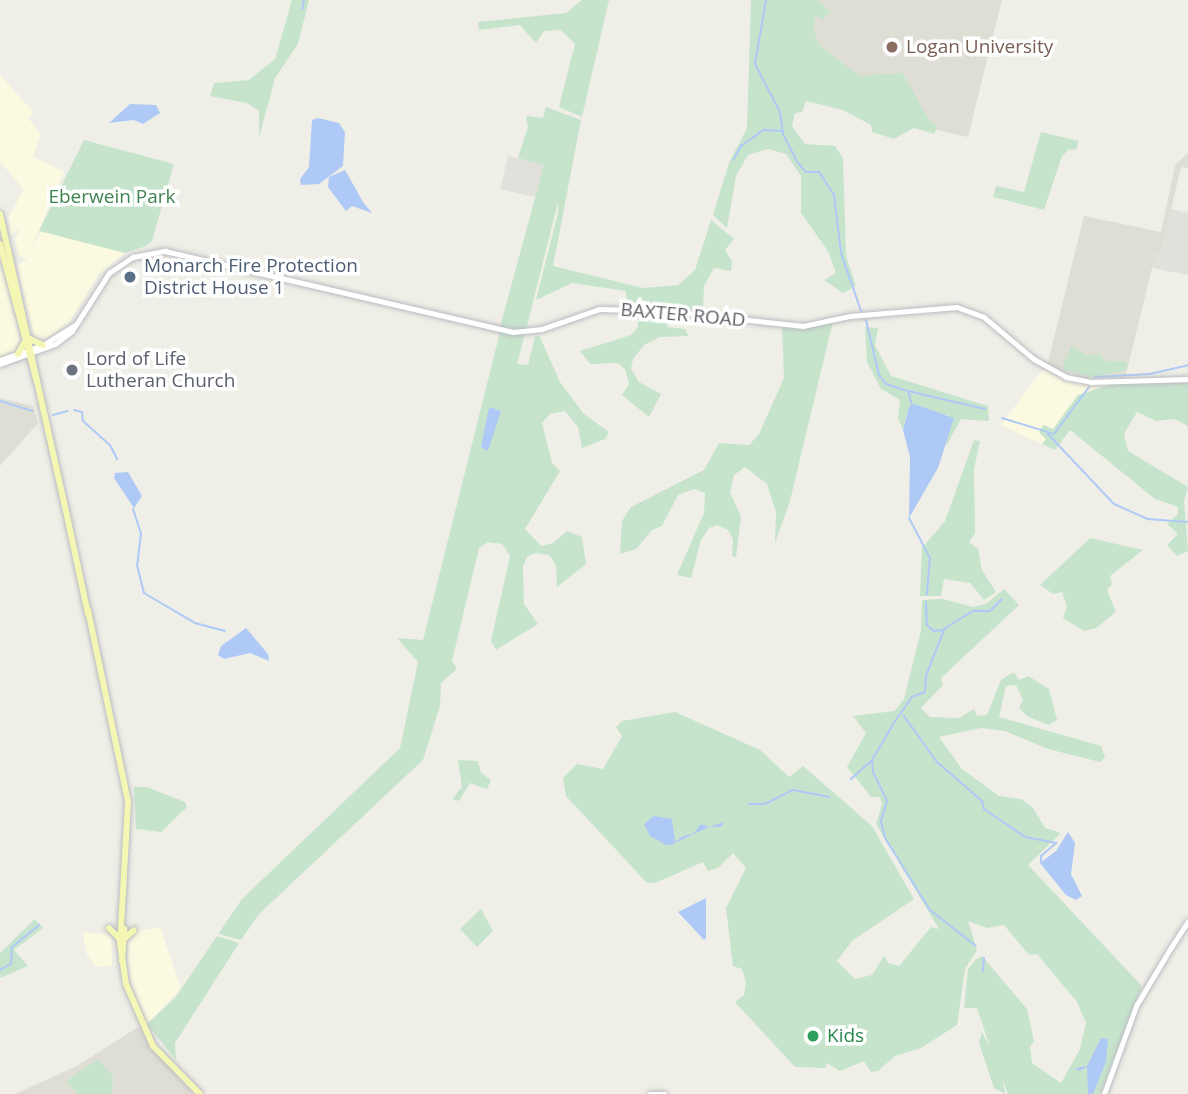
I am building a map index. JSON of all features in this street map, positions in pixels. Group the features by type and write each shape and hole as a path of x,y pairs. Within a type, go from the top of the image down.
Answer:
{"main road":[{"path":"0,214 27,340 19,356 33,364"},
{"path":"0,244 33,364 121,754 129,809 122,939"},
{"name":"BAXTER ROAD","path":"0,362 43,348 74,326 98,286 116,267 133,257 165,251 513,332 542,329 600,309 668,311 792,326 859,316 957,307 984,317 1034,359 1066,377 1091,382 1188,379"},
{"path":"27,340 43,348 33,364"},
{"path":"125,900 121,915 122,961 129,996 151,1040 200,1094"},
{"path":"121,915 111,927 122,939"},
{"path":"1104,1094 1136,1006 1188,921"},
{"path":"122,939 134,930"},
{"path":"650,1094 665,1094"}],"shaded area":[{"name":"Logan University","path":"804,0 1002,0 968,137 782,95"},
{"path":"0,75 34,113 28,118 41,134 33,157 64,172 29,253 41,231 125,253 99,274 68,324 43,341 35,338 17,265 27,260 19,255 15,238 21,228 11,234 8,218 24,190 0,161"},
{"path":"1188,153 1188,168 1181,167 1161,252 1156,252 1125,378 1084,378 1047,366 1084,216 1161,232 1175,165"},
{"path":"508,156 544,164 536,197 500,189"},
{"path":"1171,209 1188,213 1188,275 1152,268 1156,251 1161,252"},
{"path":"0,257 21,342 17,352 0,357"},
{"path":"1043,369 1064,380 1112,384 1078,395 1053,429 1044,425 1046,439 1042,444 1001,425"},
{"path":"0,398 33,406 38,423 0,466"},
{"path":"160,927 181,988 147,1024 131,985 126,942 133,932"},
{"path":"83,932 111,935 112,965 96,967 87,955"},
{"path":"138,1027 193,1094 15,1094 77,1066"}],"green space":[{"path":"292,0 309,0 298,44 275,78 259,138 259,111 247,103 210,96 214,83 249,80 275,59"},
{"path":"582,0 609,0 582,117 559,107 575,44 561,30 544,31 536,43 520,25 479,30 478,22 566,13"},
{"path":"751,0 817,0 830,11 823,20 816,16 813,29 821,47 860,76 903,73 930,122 938,126 934,134 914,128 894,139 872,132 871,125 843,110 806,101 802,112 795,113 792,126 805,144 835,146 843,158 846,256 856,286 843,293 824,280 836,273 828,251 801,213 801,176 786,154 768,149 748,155 736,176 727,228 713,215 729,163 747,128"},
{"path":"546,107 581,120 553,266 643,288 678,285 695,270 711,220 734,239 725,250 732,261 731,271 714,268 704,286 703,312 627,306 626,291 572,283 536,300 558,213 558,202 526,330 500,327 544,165 518,158 528,127 526,116 543,118"},
{"path":"1041,132 1079,141 1076,150 1069,149 1062,156 1044,210 993,197 996,186 1024,192"},
{"name":"Eberwein Park","path":"84,140 174,164 152,241 146,246 125,253 39,231"},
{"path":"638,311 668,312 667,327 685,329 689,336 660,337 644,345 633,359 631,369 639,382 661,394 649,417 622,395 629,384 625,369 618,363 590,364 580,351 631,335 638,327"},
{"path":"833,321 790,501 775,543 776,512 767,484 745,467 734,475 730,492 741,517 736,557 732,556 733,539 728,530 717,525 709,528 701,540 691,578 677,575 704,513 705,493 694,489 678,495 662,526 652,530 636,549 620,554 622,521 631,507 704,470 719,443 749,445 759,434 784,378 782,327 812,327"},
{"path":"865,327 878,328 875,345 891,376 988,406 989,421 961,419 946,447 948,415 907,412 903,430 898,418 900,400 881,389 867,362"},
{"path":"500,332 525,334 517,364 528,365 535,337 539,335 560,382 584,414 609,432 605,439 582,448 578,427 565,411 550,414 542,423 552,463 560,471 525,529 541,546 553,543 567,531 582,537 586,564 557,587 556,565 549,555 535,553 527,557 523,567 524,604 538,624 496,650 491,641 510,556 502,544 488,542 479,548 452,661 457,669 441,683 440,706 423,760 259,914 241,940 222,935 219,933 242,899 400,748 418,662 397,638 423,640"},
{"path":"1071,346 1086,355 1101,355 1104,361 1128,362 1126,370 1093,377 1062,369"},
{"path":"1188,383 1188,426 1175,419 1156,421 1137,412 1124,434 1128,451 1188,487 1184,501 1188,551 1177,556 1167,545 1178,534 1167,524 1178,514 1178,507 1155,499 1070,430 1055,450 1042,444 1046,439 1039,432 1043,425 1053,429 1078,395 1112,384"},
{"path":"974,440 980,441 974,469 975,533 969,542 978,549 982,570 996,592 984,600 970,583 944,579 941,596 920,596 922,548 945,521"},
{"path":"1090,538 1143,550 1110,576 1112,584 1107,590 1116,612 1096,628 1084,631 1063,618 1067,606 1062,592 1053,594 1040,585"},
{"path":"1004,589 1019,605 941,678 943,685 921,708 930,717 959,718 974,709 977,716 987,715 1001,680 1014,672 1019,680 1028,676 1049,689 1057,720 1048,725 1027,716 1019,708 1023,700 1016,685 1006,686 999,717 1101,746 1105,757 1100,762 1048,749 1005,731 981,728 939,737 962,769 999,796 1021,799 1033,808 1045,828 1061,833 1028,865 1142,986 1100,1094 1008,1094 1003,1080 1005,1094 994,1088 979,1043 982,1032 990,1047 977,1008 964,1008 968,969 975,960 982,956 1027,1009 1034,1041 1030,1047 1032,1063 1061,1083 1080,1049 1086,1023 1077,1002 1037,954 1029,955 1004,925 987,928 968,921 977,950 965,969 957,1025 921,1048 895,1056 878,1071 871,1072 864,1061 840,1071 827,1063 825,1068 795,1067 735,1002 744,995 746,982 742,969 733,966 726,908 746,868 733,853 718,868 708,871 703,862 655,883 646,882 566,796 563,778 577,764 603,769 622,736 616,727 622,721 675,712 760,750 789,777 803,766 872,826 914,899 852,941 837,961 855,979 872,975 884,956 888,963 899,966 931,927 939,929 876,824 882,804 880,797 871,797 847,767 866,733 853,716 894,711 904,699 921,630 922,600 943,599 973,607 986,604"},
{"path":"458,760 478,761 481,773 491,780 487,789 470,783 459,801 452,799 462,787"},
{"path":"134,787 147,787 185,802 187,807 161,832 136,829"},
{"path":"481,909 493,931 477,947 460,929"},
{"path":"35,919 43,928 14,950 28,966 0,978 0,953"},
{"path":"217,936 239,943 175,1043 176,1060 147,1024 175,998"},
{"path":"98,1059 113,1076 112,1094 78,1094 66,1081"}],"water":[{"path":"130,104 156,105 160,113 143,124 134,120 109,123"},
{"path":"318,118 339,123 345,132 343,166 319,184 301,185 300,179 309,167 312,120"},
{"path":"345,170 372,213 352,206 346,211 328,187 329,177"},
{"path":"914,404 954,418 938,468 909,518 910,457 903,430 909,407"},
{"path":"489,407 501,411 488,451 481,447"},
{"path":"128,472 142,496 134,508 114,478 115,473"},
{"path":"246,628 268,654 269,661 250,653 224,659 218,655 221,646"},
{"path":"654,816 672,819 675,842 683,836 693,834 701,824 709,827 671,845 666,845 650,836 644,824"},
{"path":"1068,832 1075,843 1071,874 1082,896 1076,900 1066,895 1040,863 1056,851"},
{"path":"706,898 706,938 704,940 678,912"},
{"path":"1101,1038 1108,1039 1106,1062 1093,1094 1088,1094 1087,1067 1079,1071 1075,1068 1087,1066"}],"waterway":[{"path":"302,10 304,0"},
{"path":"766,0 755,64 780,112 783,134 797,162 806,172 819,172 834,195 841,253 861,311"},
{"path":"733,160 741,146 764,130 781,131"},
{"path":"866,320 879,375 886,384 908,391 912,405"},
{"path":"1095,377 1150,374 1188,365"},
{"path":"1002,418 1054,434 1089,387"},
{"path":"908,391 985,409"},
{"path":"0,401 33,411"},
{"path":"74,410 82,412 83,421 110,445 117,459"},
{"path":"53,415 67,411"},
{"path":"1048,434 1114,504 1147,519 1188,522"},
{"path":"133,509 141,534 137,565 144,593 195,623 225,631"},
{"path":"909,518 930,558 927,595"},
{"path":"944,629 973,611 990,611 1002,599"},
{"path":"926,602 927,625 934,631 944,630 926,676 925,692 912,697 895,721 872,760 873,772 887,801 881,821 885,838 930,910 976,946"},
{"path":"903,715 937,762 982,801 984,809 1025,837 1056,843 1041,856 1041,862"},
{"path":"851,779 871,761"},
{"path":"749,804 765,804 793,790 829,797"},
{"path":"0,970 11,964 12,947 39,925"},
{"path":"983,971 984,958"}],"place":[{"name":"Logan University","path":"892,47"},
{"name":"Monarch Fire Protection District House 1","path":"130,277"},
{"name":"Lord of Life Lutheran Church","path":"72,370"},
{"name":"Kids","path":"813,1036"}]}
